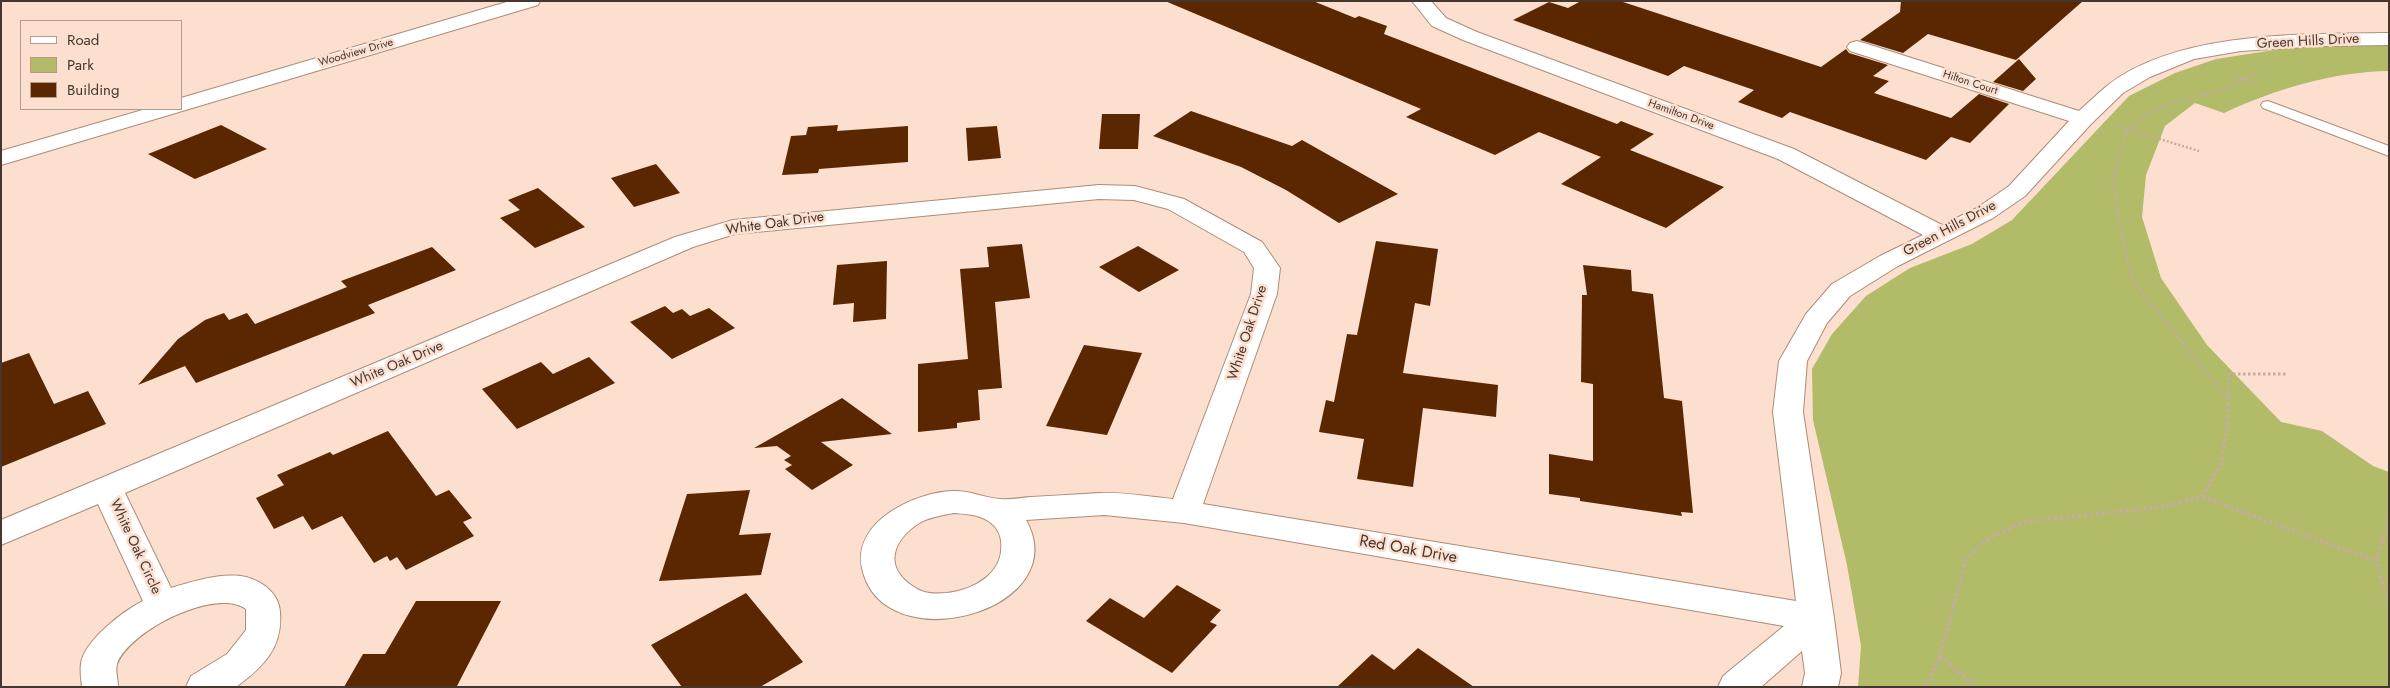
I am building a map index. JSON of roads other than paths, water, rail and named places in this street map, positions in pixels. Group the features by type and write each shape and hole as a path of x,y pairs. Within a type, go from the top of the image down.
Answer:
{"street":[{"name":"Woodview Drive","path":"182,105 531,1"},
{"name":"Hamilton Drive","path":"1421,1 1439,22 1470,36 1786,154 1942,235"},
{"name":"Green Hills Drive","path":"1820,687 1823,673 1817,618 1788,412 1793,361 1815,320 1841,290 1889,261 1985,213 2017,191 2084,118 2116,89 2143,72 2189,54 2241,45 2320,40 2389,39"},
{"name":"Hilton Court","path":"1857,47 2084,118"},
{"path":"1,158 165,110"},
{"name":"White Oak Drive","path":"1,533 684,242 733,227 1030,198 1117,192 1135,193 1176,204 1253,247 1267,268 1264,294 1184,512"},
{"name":"White Oak Circle","path":"107,489 162,605"},
{"name":"Red Oak Drive","path":"996,511 1104,504 1184,512 1817,618"},
{"name":"White Oak Circle","path":"100,687 97,679 100,660 114,640 136,621 162,605 204,591 235,588 252,594 264,603 267,617 263,634 251,652 232,669 204,687"},
{"path":"1736,687 1817,618"}],"lane":[{"path":"2268,105 2389,152"}]}
